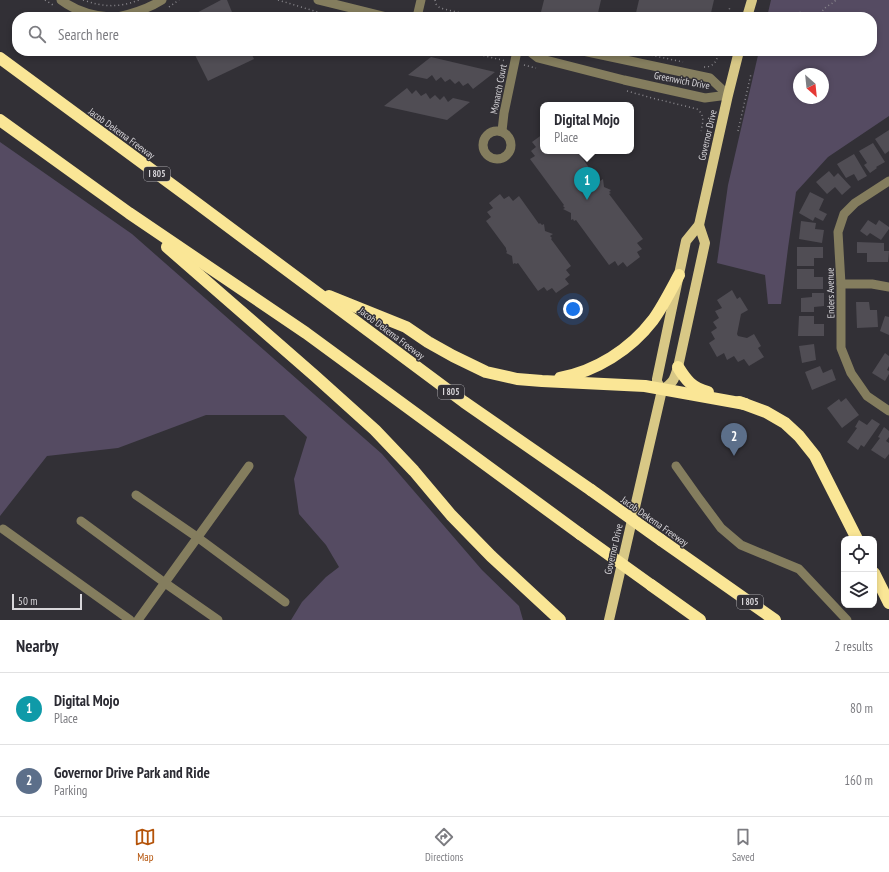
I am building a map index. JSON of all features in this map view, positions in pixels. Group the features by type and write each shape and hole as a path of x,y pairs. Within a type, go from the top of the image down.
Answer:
{"highway":[{"name":"Jacob Dekema Freeway","path":"0,58 464,402 775,620"},
{"path":"0,120 129,213 306,333 700,620"},
{"path":"129,213 309,370 375,430 486,551 560,620"},
{"path":"542,381 571,376 593,368 616,355 638,337 653,320 679,274"},
{"path":"313,290 406,327 428,342 486,372 517,379 645,386 745,404"},
{"path":"678,367 686,380 694,386 704,391 731,398 766,412 785,423 799,436 815,456 855,536"},
{"path":"877,579 889,603"}],"main road":[{"path":"748,12 752,0"},
{"name":"Governor Drive","path":"609,620 662,390 657,382 657,379 686,242 699,225 738,56"},
{"path":"662,390 674,381 706,243 699,225"}],"street":[{"path":"61,0 82,12"},
{"path":"138,12 155,5 162,0"},
{"path":"318,0 367,12"},
{"path":"418,12 421,0"},
{"name":"Monarch Court","path":"502,131 504,113 516,56"},
{"name":"Greenwich Drive","path":"535,56 538,58 624,80 705,98 728,95"},
{"name":"Greenwich Drive","path":"607,56 710,78 728,95"},
{"name":"Enders Avenue","path":"889,181 855,203 844,214 838,232 841,284 842,348 851,373 867,396 889,411"},
{"path":"841,284 872,284 889,287"},
{"path":"138,620 249,466"},
{"path":"676,466 721,528 741,545 799,569 847,620"},
{"path":"136,495 198,538 285,602"},
{"path":"81,521 218,620"},
{"path":"3,530 130,620"}],"path":[{"path":"83,0 94,4 107,6 123,5 139,0"},
{"path":"278,0 318,12"},
{"path":"435,0 436,4 440,8 456,12"},
{"path":"822,12 824,7 836,0"},
{"path":"728,12 730,7"},
{"path":"485,56 538,68"},
{"path":"656,56 685,62"},
{"path":"698,65 709,67 713,66 718,56"},
{"path":"738,131 752,74"},
{"path":"622,90 697,109 702,112 703,115 704,122 701,131"}],"shaded area":[{"path":"771,0 889,0 889,116 828,157 796,192 781,304 768,304 765,275 717,263 728,185 758,56 877,56 877,12 768,12"},
{"path":"0,142 132,234 382,454 482,570 519,606 523,620 291,620 302,602 326,577 339,567 326,545 299,514 294,479 307,437 284,415 206,415 118,448 47,456 0,516"}],"building":[{"path":"221,0 227,0 232,12 198,12"},
{"path":"544,0 601,0 598,12 541,12"},
{"path":"639,0 714,0 711,12 636,12"},
{"path":"196,56 252,56 254,59 208,81"},
{"path":"431,57 495,72 473,89 468,83 463,86 459,81 455,84 450,79 445,82 441,77 436,81 432,75 427,79 408,75"},
{"path":"407,88 412,94 416,90 421,96 426,93 430,99 435,95 440,100 444,96 448,102 453,98 470,102 447,120 384,106"},
{"path":"889,130 889,151 885,154 875,139"},
{"path":"540,136 540,154 579,154 598,180 599,179 600,181 603,179 604,187 611,190 609,192 611,193 609,194 643,239 637,243 642,249 637,252 640,257 627,267 623,262 618,266 615,261 609,265 576,220 571,220 571,213 563,209 565,208 563,206 564,205 530,159 535,156 531,151 536,147 532,142"},
{"path":"873,143 885,162 876,167 877,168 870,173 864,165 867,163 859,151"},
{"path":"854,154 867,176 858,181 854,174 846,178 837,164"},
{"path":"829,171 834,177 838,173 851,187 842,195 835,187 827,194 816,182"},
{"path":"810,192 824,199 819,210 827,214 823,221 815,217 813,221 799,213"},
{"path":"500,194 504,199 509,196 513,201 519,196 539,224 544,224 545,231 553,234 550,236 552,238 551,239 571,266 566,270 570,275 565,279 569,284 556,293 552,288 547,291 544,287 538,291 518,263 513,264 512,256 506,253 506,248 486,221 491,217 487,212 493,208 489,203"},
{"path":"868,220 876,225 879,220 889,227 881,240 870,233 867,236 860,231"},
{"path":"801,221 816,223 815,229 824,230 822,243 799,239"},
{"path":"857,242 884,243 884,251 889,251 888,262 867,262 867,253 857,253"},
{"path":"797,247 823,247 823,258 814,258 814,266 797,266"},
{"path":"797,269 814,269 814,277 823,277 823,289 797,289"},
{"path":"732,290 737,299 740,297 748,310 741,314 737,334 738,336 747,338 754,334 761,346 758,348 764,357 749,366 744,359 738,362 734,356 727,360 724,353 717,357 709,343 715,339 711,332 717,328 713,322 719,318 715,311 722,308 717,300"},
{"path":"812,293 824,293 824,306 814,307 814,312 801,312 801,298 812,297"},
{"path":"856,302 869,302 870,310 877,310 878,327 857,328"},
{"path":"799,316 814,316 814,324 824,324 824,336 798,336"},
{"path":"885,316 889,317 889,335 880,331"},
{"path":"814,344 816,360 802,363 799,346"},
{"path":"885,353 889,356 889,366 887,370 889,371 889,374 885,381 872,373"},
{"path":"820,366 823,373 832,369 836,380 812,390 805,372"},
{"path":"846,398 859,415 842,428 827,408 839,399 841,402"},
{"path":"872,419 880,424 864,447 861,445 858,450 847,442 857,428 855,427 859,420 867,425"},
{"path":"884,427 889,431 889,437 886,441 889,443 889,454 885,459 871,450 880,438 878,437"}],"place":[{"name":"Digital Mojo","path":"587,200"},
{"name":"Governor Drive Park and Ride","path":"734,456"}]}
